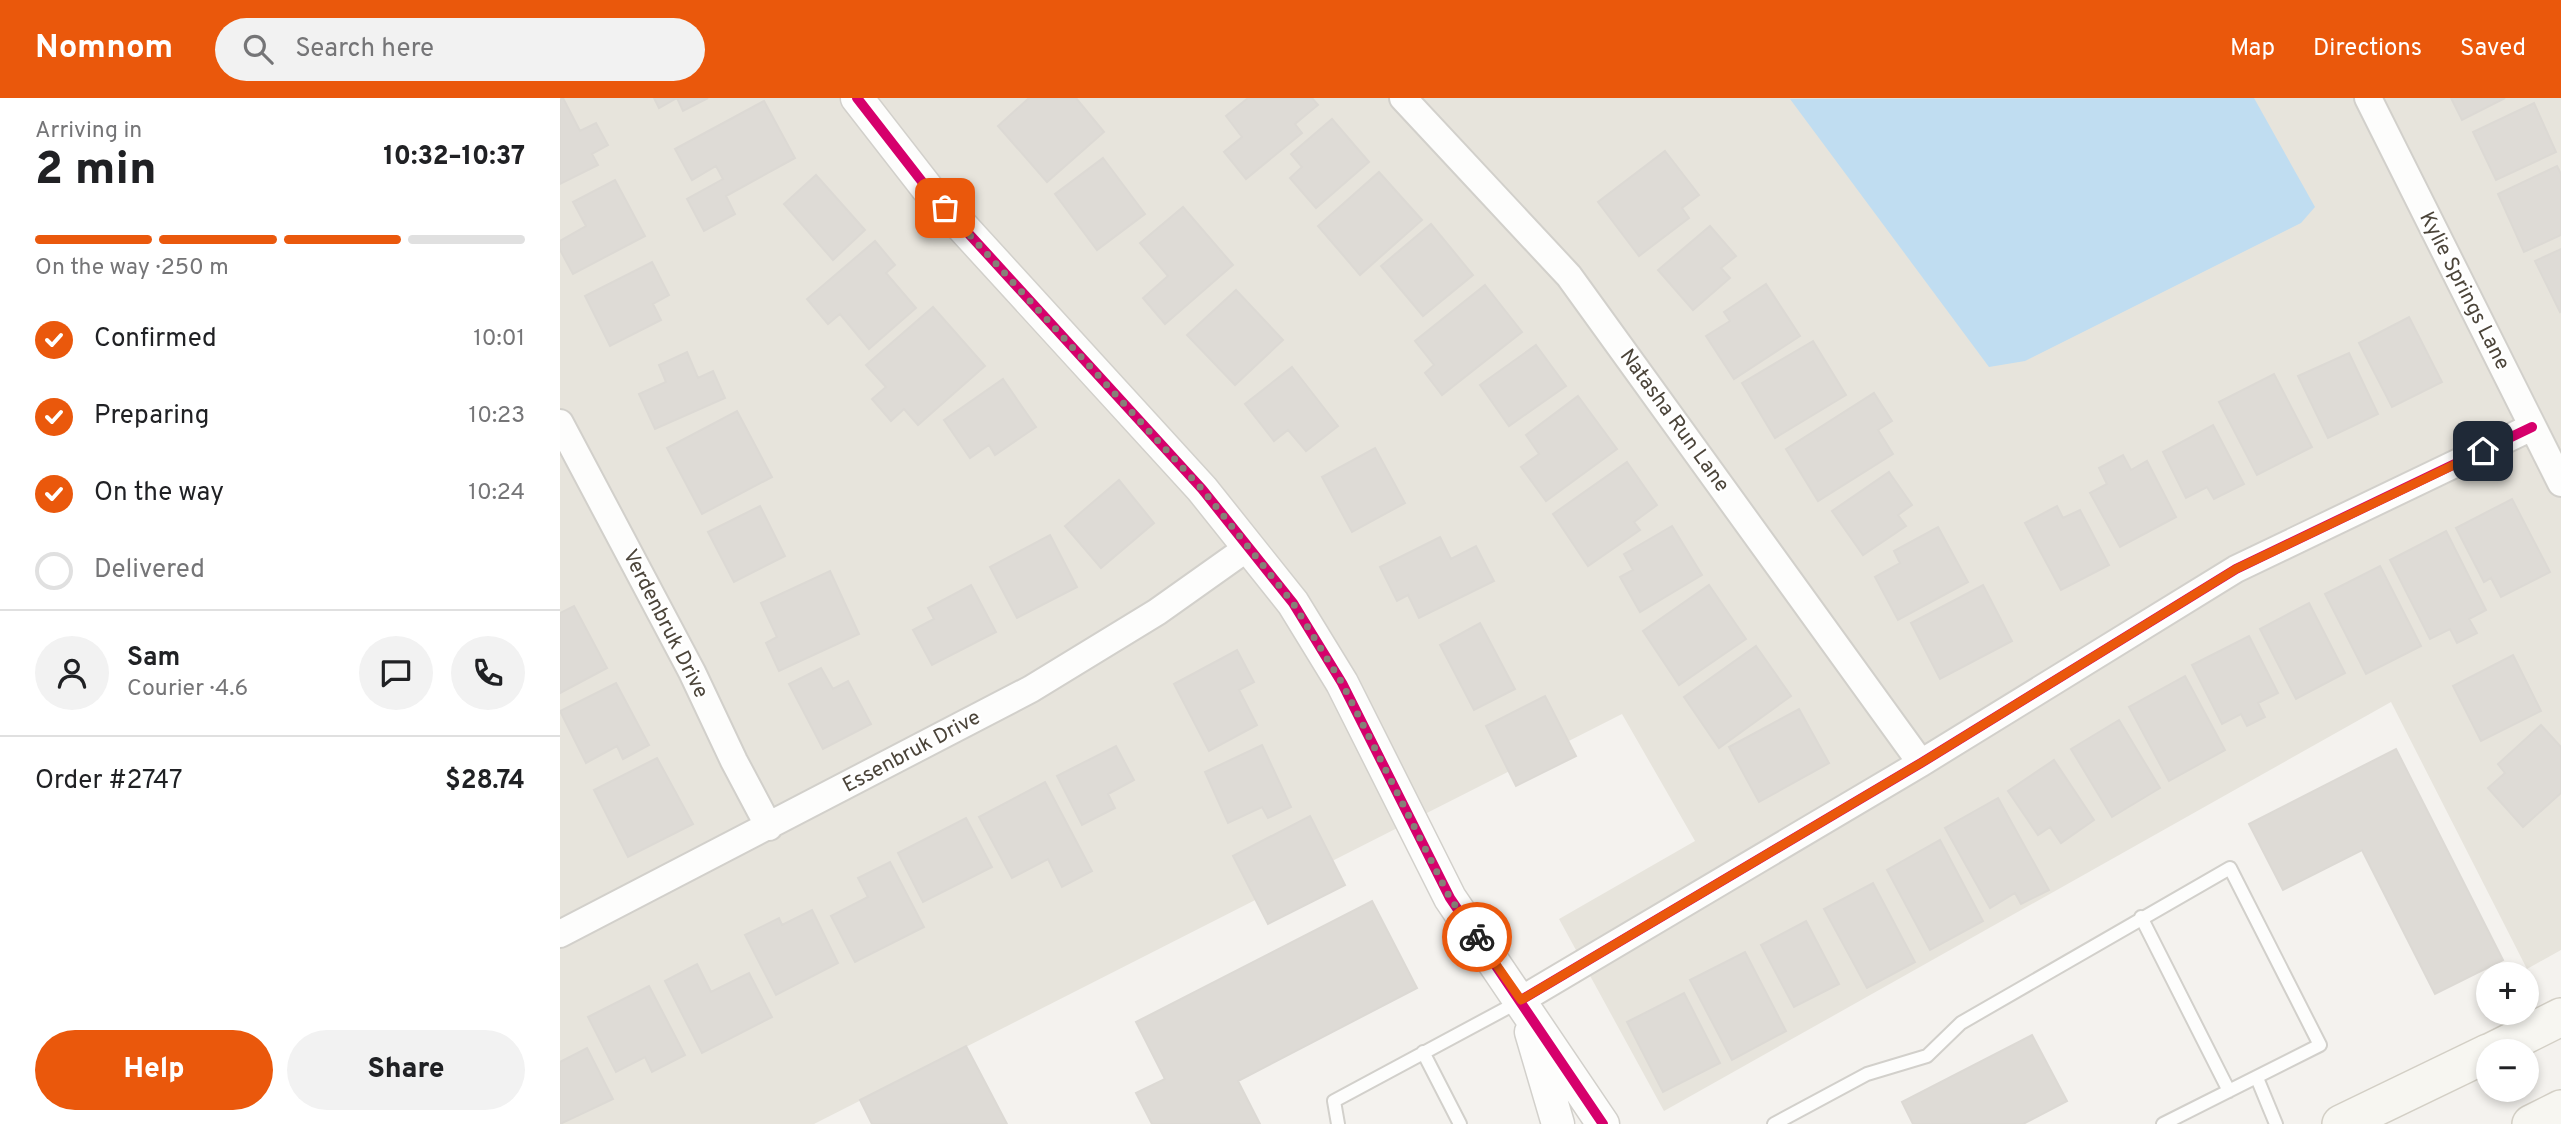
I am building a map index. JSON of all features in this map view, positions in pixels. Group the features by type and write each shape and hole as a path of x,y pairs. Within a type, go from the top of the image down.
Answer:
{"main road":[{"path":"2516,1039 2561,1017"},
{"path":"2341,1124 2476,1059"},
{"path":"2531,1124 2561,1109"}],"street":[{"path":"857,98 927,188 1193,478 1293,603 1342,683 1450,898 1603,1124"},
{"name":"Natasha Run Lane","path":"1403,98 1569,276 1921,763"},
{"name":"Kylie Springs Lane","path":"2368,98 2561,483"},
{"name":"Verdenbruk Drive","path":"560,423 692,672 769,827"},
{"path":"1521,1000 1921,763 2236,569 2532,427"},
{"name":"Essenbruk Drive","path":"560,934 1031,689 1157,612 1250,546"},
{"path":"1521,1000 1558,1124"}],"lane":[{"path":"1774,1124 1867,1074 1927,1056 1961,1023 2230,868 2320,1045 2163,1124"},
{"path":"2141,917 2229,1091"},
{"path":"1338,1124 1334,1101 1521,1000"},
{"path":"1423,1052 1460,1124"},
{"path":"2257,1078 2276,1124"}],"shaded area":[{"path":"560,98 2561,98 2561,950 2539,962 2523,962 2391,702 1664,1111 1559,919 1695,841 1622,714 814,1124 560,1124"}],"water":[{"path":"2254,98 2315,207 2301,223 2025,361 1989,367 1790,99"}],"building":[{"path":"563,98 580,131 596,123 608,145 592,154 598,165 560,184 560,100"},
{"path":"654,98 677,98 659,108"},
{"path":"677,98 708,98 683,111"},
{"path":"1029,98 1076,98 1104,132 1047,182 998,126"},
{"path":"1248,98 1312,98 1318,105 1295,124 1302,133 1246,179 1224,152 1242,137 1226,116"},
{"path":"2451,98 2505,98 2462,120"},
{"path":"764,101 795,158 726,196 735,214 704,231 687,199 723,179 716,166 692,180 675,149"},
{"path":"2534,103 2556,152 2496,180 2473,132"},
{"path":"1332,119 1369,162 1316,208 1290,178 1302,167 1291,154"},
{"path":"1665,151 1699,195 1682,208 1689,218 1639,256 1598,202"},
{"path":"1103,158 1145,214 1097,250 1055,194"},
{"path":"2557,166 2561,174 2561,235 2524,252 2498,194"},
{"path":"1379,172 1422,220 1360,275 1318,226"},
{"path":"816,175 865,230 833,260 784,204"},
{"path":"615,180 645,236 573,274 560,250 560,241 586,226 573,202"},
{"path":"1183,207 1233,265 1165,324 1143,298 1168,276 1140,243"},
{"path":"1431,224 1473,275 1423,316 1381,266"},
{"path":"1710,226 1736,256 1721,268 1730,278 1693,310 1658,270"},
{"path":"875,241 895,265 886,273 916,308 869,349 840,314 828,324 807,299"},
{"path":"2561,249 2561,311 2560,312 2535,261"},
{"path":"652,262 669,295 653,304 661,320 610,346 585,296"},
{"path":"1766,284 1800,336 1734,379 1706,336 1730,321 1724,312"},
{"path":"1485,285 1522,332 1442,395 1425,373 1434,365 1415,341"},
{"path":"1236,290 1283,340 1235,385 1187,335"},
{"path":"933,307 985,366 918,425 904,409 891,421 872,399 886,387 866,365"},
{"path":"2409,317 2442,382 2392,407 2359,343"},
{"path":"1813,341 1846,395 1775,438 1742,383"},
{"path":"1536,345 1566,386 1509,426 1480,385"},
{"path":"687,352 698,378 713,371 725,398 655,429 639,394 666,382 659,365"},
{"path":"2349,353 2378,414 2328,438 2298,376"},
{"path":"1292,367 1338,426 1306,451 1288,430 1274,441 1245,404"},
{"path":"2274,374 2312,447 2257,475 2219,402"},
{"path":"1003,379 1036,427 995,455 989,445 970,458 944,420"},
{"path":"1874,393 1892,421 1878,430 1893,454 1818,501 1786,449"},
{"path":"1578,396 1617,449 1546,501 1521,467 1539,454 1526,435"},
{"path":"737,411 772,477 702,514 667,448"},
{"path":"2213,425 2244,484 2214,499 2207,487 2186,498 2163,452"},
{"path":"1375,448 1405,503 1352,532 1322,477"},
{"path":"2123,455 2131,470 2147,461 2176,517 2120,547 2090,493 2107,484 2099,468"},
{"path":"1627,462 1657,505 1634,522 1640,530 1588,566 1553,514"},
{"path":"1889,472 1912,505 1898,515 1906,526 1863,555 1832,511"},
{"path":"1119,480 1154,523 1101,568 1065,526"},
{"path":"2512,499 2550,572 2501,597 2491,578 2484,582 2456,528"},
{"path":"760,506 785,556 734,582 708,532"},
{"path":"2057,506 2063,518 2080,510 2109,565 2061,590 2025,523"},
{"path":"1672,526 1702,575 1640,612 1620,577 1633,570 1624,554"},
{"path":"1938,527 1968,582 1898,620 1875,577 1900,563 1894,551"},
{"path":"2446,531 2486,610 2469,619 2477,633 2457,643 2450,629 2430,639 2390,560"},
{"path":"1050,535 1077,587 1017,618 990,567"},
{"path":"1440,537 1451,559 1476,546 1494,581 1419,618 1408,595 1397,601 1380,567"},
{"path":"2380,566 2421,646 2366,674 2325,594"},
{"path":"830,571 859,634 779,671 766,643 777,637 761,603"},
{"path":"971,585 996,632 932,665 913,630 934,619 928,608"},
{"path":"1709,585 1746,639 1679,685 1643,631"},
{"path":"1983,585 2012,641 1940,679 1911,623"},
{"path":"2309,603 2345,673 2296,699 2260,629"},
{"path":"574,606 607,668 560,693 560,613"},
{"path":"1480,623 1515,689 1474,710 1440,645"},
{"path":"2249,636 2278,693 2258,703 2265,717 2247,726 2241,714 2222,724 2192,665"},
{"path":"1756,646 1791,696 1719,748 1684,697"},
{"path":"1237,650 1254,682 1239,690 1257,725 1209,751 1174,684"},
{"path":"2513,655 2541,711 2481,741 2453,686"},
{"path":"821,668 833,689 848,681 871,724 823,749 789,684"},
{"path":"2185,676 2225,750 2169,781 2129,707"},
{"path":"616,683 649,745 623,759 617,746 586,763 560,711"},
{"path":"1545,696 1576,756 1516,786 1486,726"},
{"path":"1799,709 1829,763 1759,802 1729,747"},
{"path":"2119,720 2160,788 2112,817 2071,749"},
{"path":"2541,725 2561,747 2561,793 2523,827 2488,788 2505,773 2498,764"},
{"path":"1262,745 1291,807 1268,818 1262,807 1228,823 1205,772"},
{"path":"1116,746 1134,780 1108,794 1115,808 1082,825 1057,776"},
{"path":"2396,749 2503,960 2476,962 2476,974 2435,994 2362,850 2283,890 2249,824"},
{"path":"657,758 693,824 628,857 594,790"},
{"path":"2054,760 2094,820 2061,843 2050,827 2038,835 2008,791"},
{"path":"1045,782 1092,871 1062,887 1048,859 1012,878 979,817"},
{"path":"1998,798 2049,890 2021,904 2015,893 1990,908 1945,828"},
{"path":"1310,816 1345,885 1268,924 1233,856"},
{"path":"966,818 992,867 923,902 898,853"},
{"path":"1940,840 1983,921 1930,950 1887,870"},
{"path":"890,862 924,927 855,962 831,916 868,897 858,878"},
{"path":"1873,883 1915,962 1867,988 1824,909"},
{"path":"1372,901 1417,988 1238,1081 1260,1124 1152,1124 1136,1093 1165,1079 1136,1022"},
{"path":"812,910 838,963 776,995 745,935 779,918 782,925"},
{"path":"1806,921 1839,984 1794,1007 1761,945"},
{"path":"1745,952 1786,1031 1732,1060 1690,980"},
{"path":"697,964 711,992 749,973 772,1017 702,1053 665,981"},
{"path":"649,986 685,1055 652,1072 645,1057 616,1072 588,1017"},
{"path":"1684,993 1720,1063 1663,1092 1627,1022"},
{"path":"2032,1035 2067,1101 2023,1124 1913,1124 1902,1102"},
{"path":"966,1046 1007,1124 872,1124 860,1100"},
{"path":"587,1048 613,1099 560,1124 560,1062"}],"cycle path":[{"path":"857,98 927,188 1202,489 1293,603 1342,683 1450,898 1603,1124"},
{"path":"1521,1000 1921,763 2236,569 2532,427"}],"way so far":[{"path":"945,208 1202,489 1293,603 1342,683 1450,898 1477,937"}],"route":[{"path":"1477,937 1521,1000 1921,763 2236,569 2483,451"}]}
